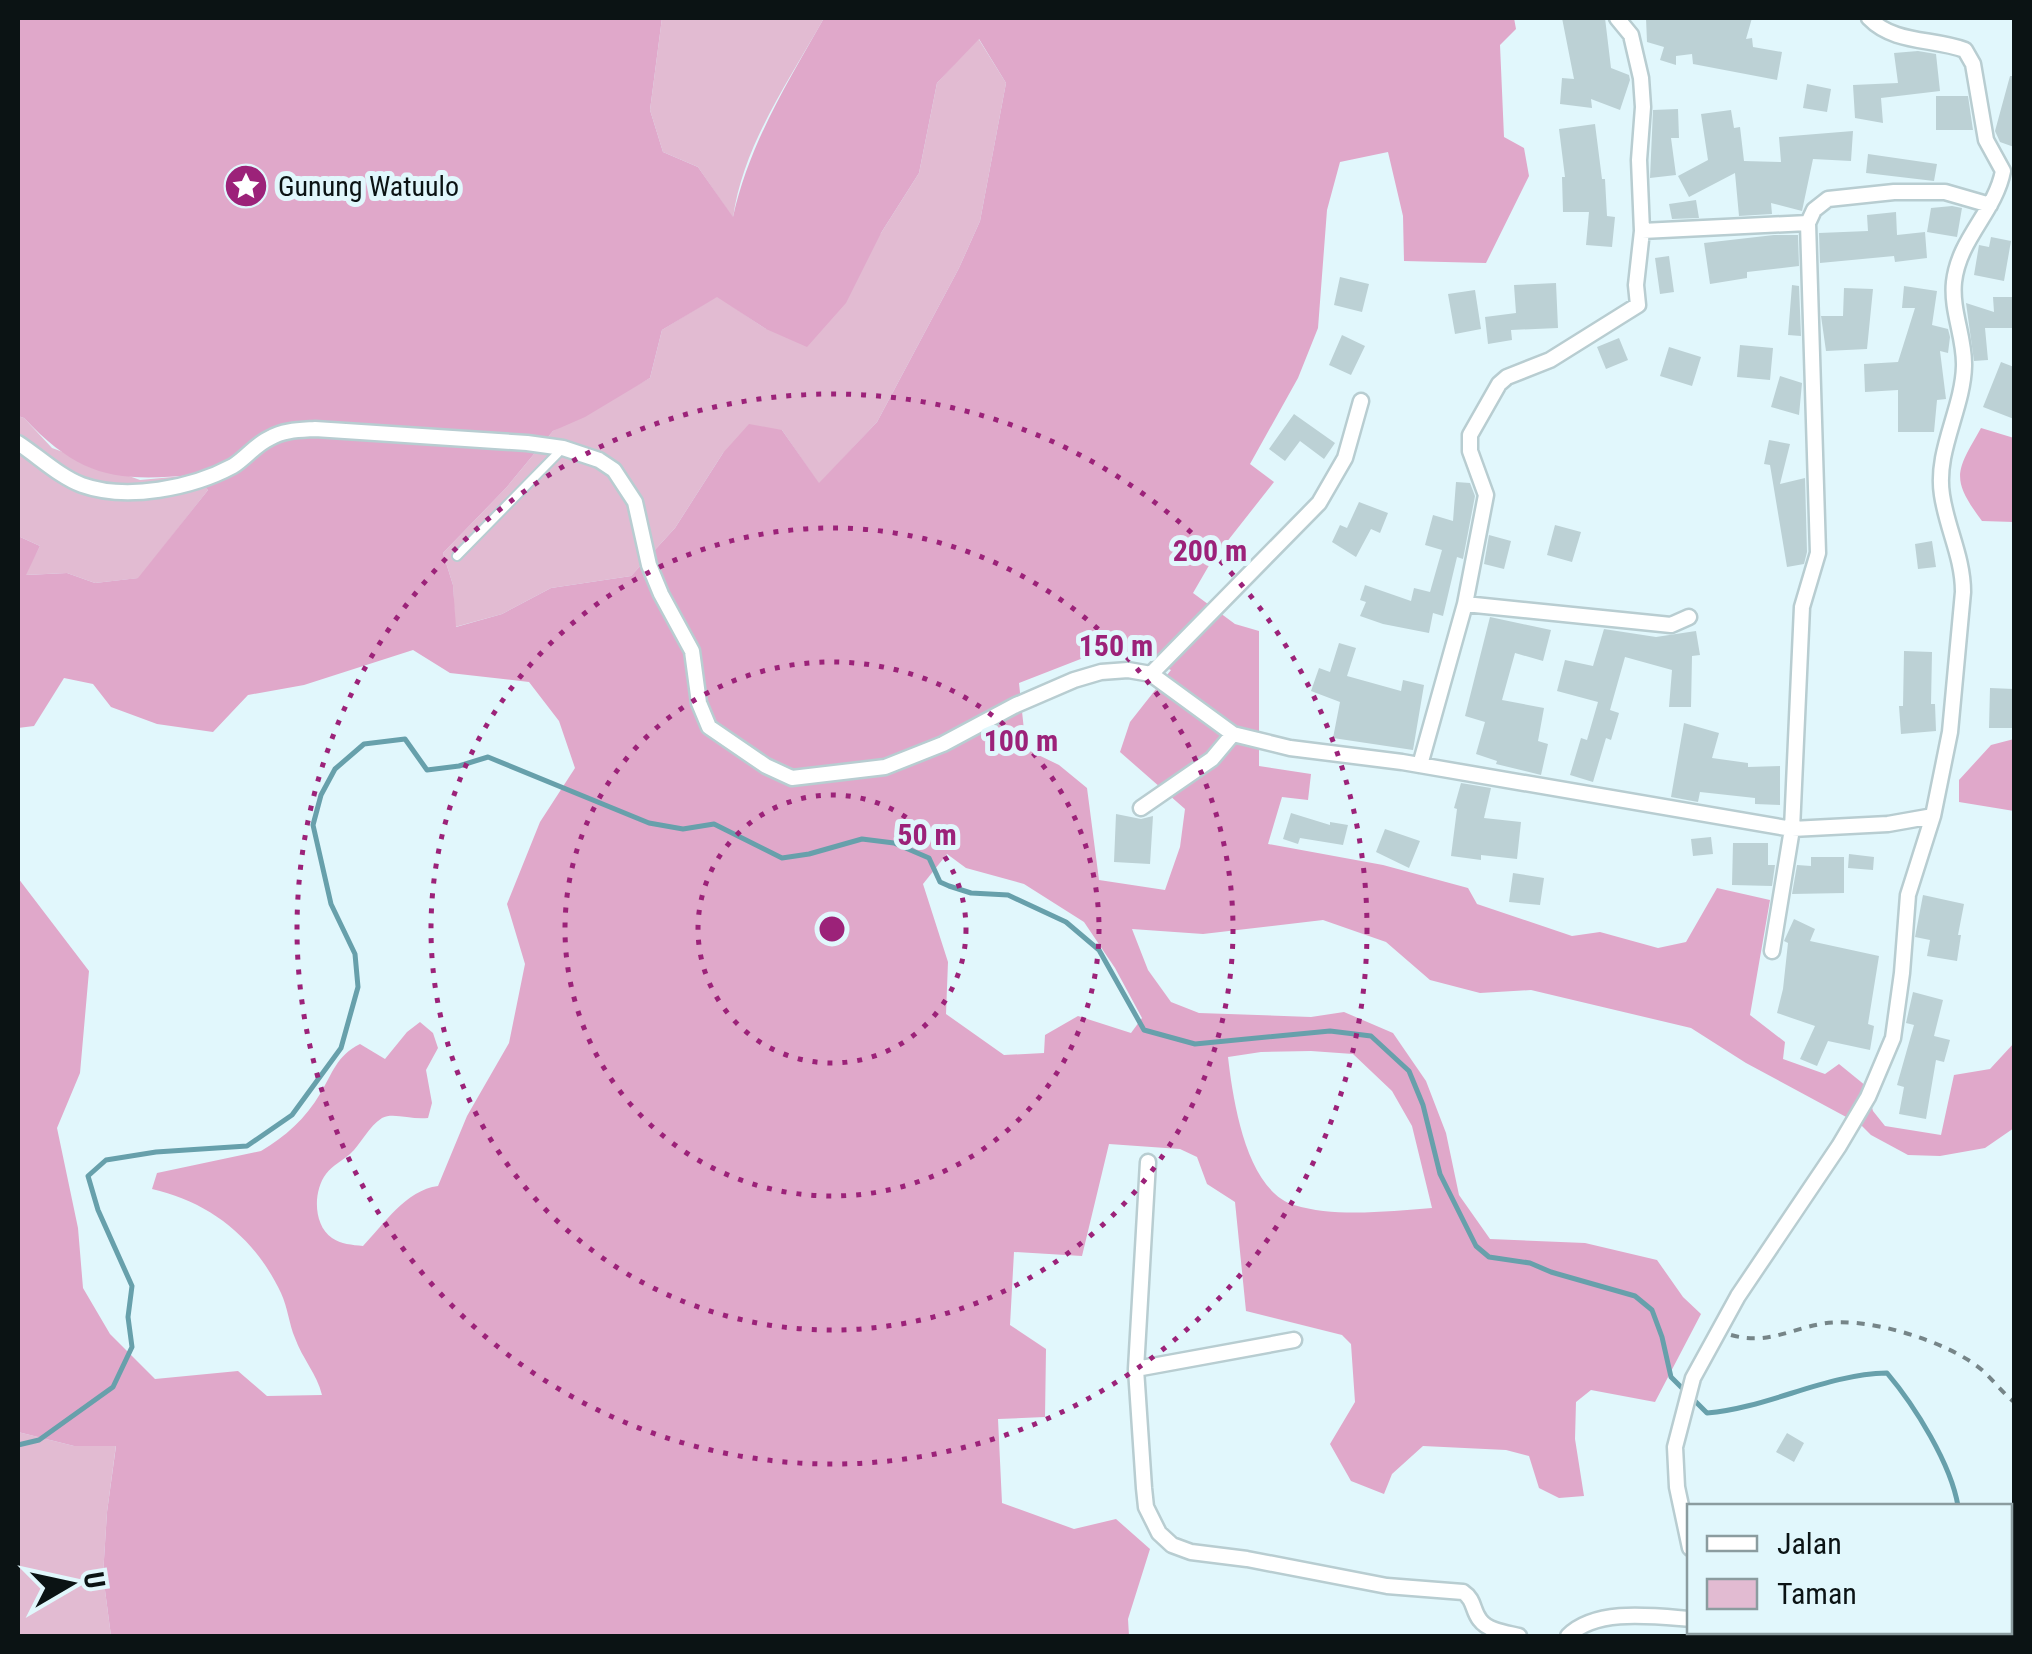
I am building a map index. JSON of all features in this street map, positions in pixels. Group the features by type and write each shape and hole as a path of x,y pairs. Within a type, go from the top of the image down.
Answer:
{"street":[{"path":"1420,765 1465,604 1486,494 1470,451 1470,435 1507,377 1550,360 1638,304 1636,285 1642,232 1641,78 1631,35 1616,18"},
{"path":"1687,1534 1677,1487 1675,1446 1692,1378 1718,1327 1840,1146 1885,1062 1898,1013 1908,894 1933,816 1950,732 1963,592 1963,570 1941,493 1946,446 1964,365 1954,282 1962,248 2009,171 1986,140 1973,64 1965,50 1898,36 1869,18"},
{"path":"1772,951 1792,830 1802,607 1818,554 1808,223 1814,210 1828,200 1894,192 1945,192 1990,204"},
{"path":"1642,232 1808,223"},
{"path":"1151,674 1319,503 1344,458 1361,401"},
{"path":"18,443 78,484 106,491 153,490 193,482 232,466 268,438 315,428 490,439 562,448 599,460 614,470 636,502 649,565 660,594 692,651 699,702 709,728 766,766 792,778 885,767 943,744 1074,680 1128,670 1151,674 1233,734 1335,756 1420,765 1792,830 1888,824 1933,816"},
{"path":"1465,604 1671,625 1690,617"},
{"path":"1141,808 1212,759 1233,734"},
{"path":"1148,1162 1136,1369 1146,1507 1159,1533 1172,1545 1191,1552 1387,1586 1463,1592 1470,1596 1486,1626 1519,1636"},
{"path":"1136,1369 1294,1340"},
{"path":"1568,1636 1588,1624 1618,1618 1687,1619"}],"lane":[{"path":"457,556 562,448"}],"path":[{"path":"1718,1327 1732,1335 1765,1340 1820,1324 1879,1326 1950,1349 1982,1370 2014,1402"}],"green space":[{"path":"662,18 824,18 757,139 738,191 733,218 698,167 663,152 650,110"},
{"path":"978,38 1006,83 980,221 877,422 819,484 782,430 723,453 675,528 631,576 551,588 502,614 455,627 453,585 443,553 506,488 553,431 650,378 662,330 717,296 766,329 881,233 919,173 937,83"},
{"path":"18,416 52,448 140,480 194,475 208,490 139,578 95,583 67,573 25,575 40,546 18,536"},
{"path":"18,1432 74,1446 116,1445 103,1575 111,1636 18,1636"}],"shaded area":[{"path":"18,18 662,18 650,110 663,152 698,167 733,217 759,139 824,18 1514,18 1516,29 1500,45 1504,137 1524,148 1529,176 1486,263 1404,261 1403,216 1388,152 1340,162 1327,210 1318,328 1298,378 1250,464 1274,482 1211,562 1193,593 1235,624 1259,631 1259,766 1311,774 1308,800 1282,797 1268,844 1383,865 1468,888 1477,904 1572,936 1600,932 1658,948 1686,942 1717,888 1770,900 1750,1015 1785,1042 1783,1059 1825,1074 1839,1064 1866,1086 1873,1111 1885,1126 1941,1135 1954,1075 1990,1069 2014,1043 2014,1128 1985,1148 1940,1156 1908,1155 1691,1028 1531,990 1480,993 1430,980 1386,942 1323,920 1203,934 1132,929 1148,970 1171,1002 1199,1013 1311,1017 1344,1012 1393,1033 1426,1081 1446,1133 1459,1195 1490,1239 1585,1243 1657,1260 1683,1297 1701,1314 1655,1402 1591,1390 1576,1402 1575,1439 1584,1496 1559,1498 1539,1488 1529,1456 1506,1450 1423,1446 1392,1474 1384,1494 1351,1481 1330,1444 1355,1402 1351,1344 1342,1335 1246,1311 1235,1202 1207,1184 1197,1157 1180,1149 1109,1144 1082,1256 1014,1252 1010,1325 1046,1349 1045,1417 998,1419 1002,1503 1074,1529 1116,1519 1150,1549 1128,1619 1129,1636 111,1636 103,1575 116,1446 74,1446 18,1432 18,878 89,971 80,1073 57,1128 78,1228 83,1288 110,1334 155,1379 238,1371 267,1396 322,1395 295,1338 281,1293 258,1255 211,1213 152,1189 157,1173 261,1151 302,1119 345,1054 360,1044 385,1059 420,1022 433,1033 438,1048 426,1070 432,1103 428,1118 391,1116 377,1121 354,1150 326,1174 319,1189 318,1217 332,1238 363,1246 406,1201 438,1186 467,1116 509,1043 525,964 507,904 540,822 575,768 559,721 529,682 450,673 413,650 304,685 248,695 213,732 157,724 111,707 93,684 64,678 34,726 18,728 18,536 40,546 26,575 67,573 95,583 138,578 208,490 193,475 120,476 82,464 18,416","holes":["979,39 1006,83 980,221 877,422 819,483 782,430 749,424 723,453 675,528 631,576 551,588 502,614 456,627 453,585 443,553 506,488 553,431 585,417 650,378 662,330 717,297 766,329 807,347 846,303 881,233 919,173 937,83","1114,646 1171,670 1130,722 1120,752 1185,809 1180,847 1165,890 1099,880 1087,788 1059,765 1026,749 1019,683","947,854 966,868 1024,884 1084,922 1142,1018 1131,1033 1078,1016 1045,1035 1044,1053 1004,1055 946,1014 948,962 923,884","1261,1052 1353,1054 1392,1091 1412,1126 1432,1208 1327,1211 1294,1205 1278,1196 1264,1182 1245,1142 1228,1057"]},
{"path":"1981,428 2014,438 2014,522 1982,521 1961,484 1962,465"},
{"path":"2014,739 2014,811 1959,802 1959,780 1991,745"}],"building":[{"path":"1562,18 1605,18 1611,68 1629,75 1630,80 1620,110 1591,99 1592,108 1560,104 1562,78 1574,79"},
{"path":"1646,18 1752,18 1746,39 1752,38 1753,47 1782,52 1777,80 1693,64 1692,54 1676,56 1676,65 1660,60 1664,47 1647,42"},
{"path":"1894,53 1936,54 1940,91 1881,98 1883,123 1855,118 1853,85 1898,83"},
{"path":"2010,76 2014,76 2014,147 2000,142 1995,131"},
{"path":"1807,84 1831,89 1827,112 1803,108"},
{"path":"1936,96 1968,96 1973,130 1936,130"},
{"path":"1678,109 1679,138 1671,138 1676,175 1650,178 1653,110"},
{"path":"1731,110 1734,128 1740,127 1744,161 1781,162 1779,137 1853,131 1851,161 1813,159 1802,211 1771,203 1772,214 1739,216 1735,173 1689,197 1678,176 1708,160 1701,114"},
{"path":"1595,124 1607,216 1615,217 1612,247 1586,245 1589,212 1563,212 1565,177 1559,129"},
{"path":"1868,154 1937,164 1934,181 1866,173"},
{"path":"1696,200 1699,218 1672,219 1669,204"},
{"path":"1931,208 1962,208 1957,237 1927,232"},
{"path":"1896,212 1897,235 1925,232 1927,258 1895,262 1894,256 1820,263 1819,233 1868,231 1867,215"},
{"path":"1798,235 1799,266 1747,272 1747,278 1710,284 1704,243"},
{"path":"1991,237 2011,241 2004,281 1974,275 1979,245 1989,247"},
{"path":"1669,256 1674,292 1660,294 1655,258"},
{"path":"1340,277 1369,284 1362,312 1334,305"},
{"path":"1556,283 1558,328 1511,330 1512,340 1488,344 1485,317 1516,313 1514,285"},
{"path":"1792,285 1799,286 1801,336 1788,335"},
{"path":"1904,286 1937,291 1932,325 1948,329 1950,337 1948,353 1940,351 1946,399 1937,400 1934,432 1898,432 1898,390 1865,392 1864,364 1898,362 1915,308 1902,308"},
{"path":"1844,288 1873,289 1867,349 1826,351 1821,316 1843,316"},
{"path":"1475,290 1481,329 1455,334 1448,294"},
{"path":"1993,297 2014,297 2014,328 1985,328 1988,360 1974,361 1966,303 1994,312"},
{"path":"1342,335 1365,346 1351,375 1329,365"},
{"path":"1619,338 1628,360 1606,369 1597,347"},
{"path":"1740,345 1773,348 1770,380 1737,377"},
{"path":"1669,347 1701,357 1692,386 1660,376"},
{"path":"2001,362 2014,367 2014,419 1983,407"},
{"path":"1780,376 1802,383 1799,415 1771,407"},
{"path":"1294,414 1335,443 1324,459 1300,441 1285,461 1269,449"},
{"path":"1769,440 1790,444 1780,484 1805,478 1804,564 1787,567 1770,465 1764,464"},
{"path":"1456,482 1470,483 1475,496 1463,559 1457,557 1443,616 1433,613 1429,633 1360,616 1366,602 1360,600 1365,585 1411,601 1414,588 1430,592 1442,550 1425,545 1433,515 1453,521"},
{"path":"1359,502 1388,513 1380,533 1371,529 1356,557 1332,542 1340,525 1347,528"},
{"path":"1555,525 1581,532 1572,562 1547,555"},
{"path":"1489,535 1511,541 1504,569 1484,564"},
{"path":"1932,541 1936,567 1918,569 1915,544"},
{"path":"1490,617 1551,630 1543,661 1515,653 1502,700 1544,708 1538,741 1548,744 1541,775 1496,764 1497,761 1476,754 1485,722 1465,716"},
{"path":"1604,629 1656,637 1696,631 1700,655 1692,656 1691,707 1669,707 1672,670 1625,657 1610,710 1619,713 1611,740 1606,738 1593,782 1570,775 1581,738 1587,740 1598,702 1557,691 1565,660 1593,666"},
{"path":"1339,643 1356,648 1347,676 1401,691 1403,680 1424,685 1413,750 1333,738 1340,702 1311,691 1319,668 1330,672"},
{"path":"1904,651 1932,652 1931,704 1935,704 1936,731 1901,734 1899,706 1903,706"},
{"path":"1990,688 2014,689 2014,728 1989,728"},
{"path":"1684,723 1719,733 1712,758 1748,763 1748,767 1780,766 1780,805 1755,804 1755,798 1700,792 1698,802 1671,797"},
{"path":"1461,783 1491,788 1484,818 1521,822 1517,859 1451,856 1457,809 1454,808"},
{"path":"1291,813 1330,825 1348,825 1343,845 1300,838 1298,844 1283,839"},
{"path":"1116,814 1141,819 1153,816 1150,864 1114,862"},
{"path":"1385,829 1420,841 1409,868 1376,852"},
{"path":"1711,837 1713,854 1693,856 1691,839"},
{"path":"1733,843 1768,843 1768,865 1775,865 1772,886 1732,885"},
{"path":"1849,854 1874,857 1873,870 1848,868"},
{"path":"1811,857 1844,857 1844,893 1792,894 1797,865 1811,866"},
{"path":"1513,873 1544,878 1540,905 1509,902"},
{"path":"1923,895 1964,904 1957,961 1927,956 1930,940 1915,937"},
{"path":"1794,919 1815,929 1810,941 1879,956 1868,1024 1874,1026 1870,1050 1828,1041 1817,1066 1800,1059 1815,1026 1777,1013 1788,943 1784,941"},
{"path":"1913,992 1943,1000 1934,1036 1950,1040 1944,1062 1936,1060 1926,1119 1899,1114 1904,1087 1897,1085 1914,1025 1906,1023"},
{"path":"1787,1433 1804,1443 1794,1462 1776,1452"}],"waterway":[{"path":"18,1445 39,1440 113,1387 132,1347 128,1317 132,1286 98,1210 88,1176 106,1160 156,1152 247,1146 292,1115 341,1048 358,987 355,954 331,904 313,825 321,795 335,769 364,744 405,739 427,770 488,757 649,823 683,829 714,824 782,858 862,839 894,843 929,858 940,882 971,893 1008,895 1066,922 1099,950 1144,1030 1195,1044 1330,1031 1371,1036 1409,1071 1423,1105 1440,1174 1476,1246 1489,1257 1530,1263 1635,1296 1652,1310 1671,1377 1707,1413 1752,1405 1842,1379 1887,1373 1930,1436 1948,1472 1958,1504"}],"place":[{"name":"Gunung Watuulo","path":"246,186"}]}
